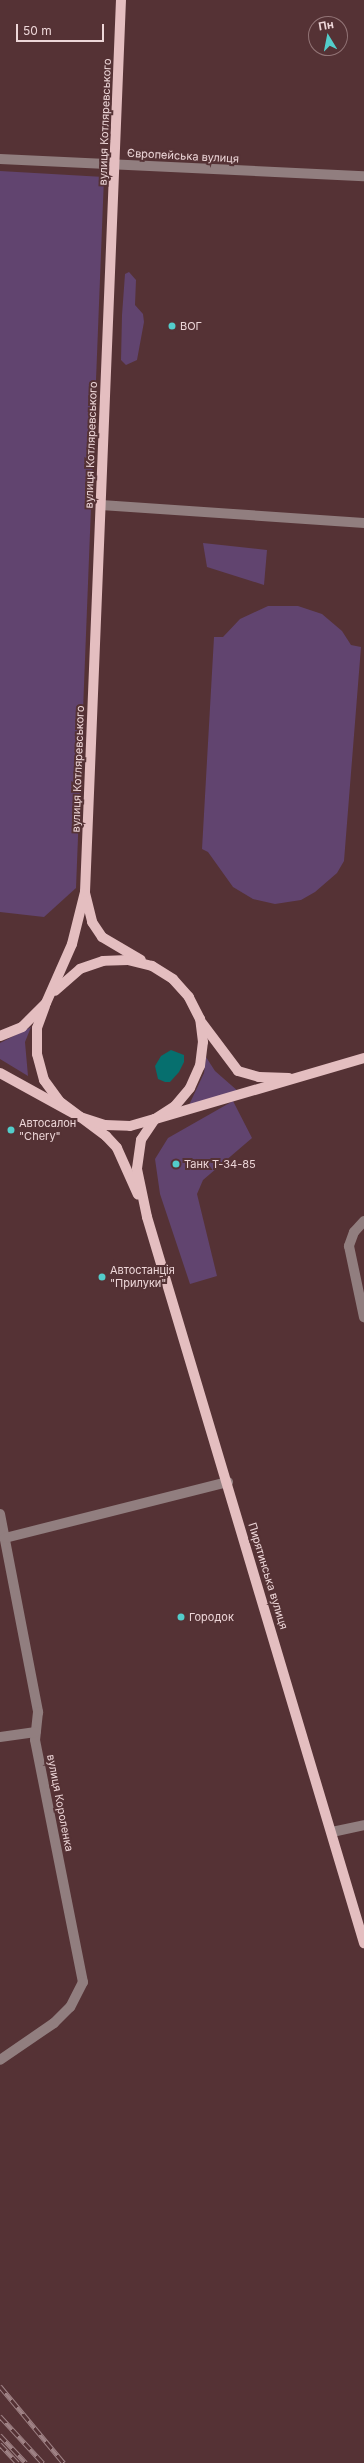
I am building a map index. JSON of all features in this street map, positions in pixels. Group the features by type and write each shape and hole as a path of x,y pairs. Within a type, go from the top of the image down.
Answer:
{"main road":[{"name":"вулиця Котляревського","path":"85,892 116,164 121,0"},
{"path":"85,892 92,922 102,937 173,979 189,997 200,1019 221,1052 238,1071 259,1077 301,1079"},
{"path":"85,892 72,944 46,1003 37,1028 36,1054 44,1080 59,1101 117,1148 147,1217"},
{"path":"0,1036 22,1026 46,1003 61,984 80,969 104,961 128,960 152,966"},
{"path":"147,1217 137,1169 137,1151 155,1119 175,1106 197,1073 203,1042 200,1019"},
{"path":"0,1073 80,1117 105,1125 124,1126 301,1079 364,1058"},
{"name":"Пирятинська вулиця","path":"147,1217 228,1482 364,1943"}],"street":[{"name":"Європейська вулиця","path":"0,159 364,176"},
{"path":"101,505 364,523"},
{"path":"364,1221 354,1232 349,1246 364,1317"},
{"path":"6,1538 228,1482"},
{"name":"вулиця Короленка","path":"0,1514 6,1538 38,1712 36,1732 83,1982 70,2007 54,2023 0,2060"},
{"path":"0,1737 36,1732"},
{"path":"332,1832 364,1825"}],"shaded area":[{"path":"0,171 104,177 76,888 44,917 0,912"},
{"path":"129,272 136,280 135,305 143,314 144,322 137,360 126,365 121,360 122,315 125,274"},
{"path":"203,543 267,550 264,585 207,567"},
{"path":"268,606 298,606 322,614 342,631 351,645 361,647 344,861 337,873 315,892 301,900 275,904 253,899 233,887 208,852 202,849 214,637 223,637 240,619"},
{"path":"31,1027 25,1042 28,1076 0,1059 0,1043"},
{"path":"206,1057 215,1071 239,1092 189,1105 204,1073"},
{"path":"233,1101 252,1138 203,1180 197,1194 217,1276 190,1284 160,1194 155,1159 168,1138"}],"water":[{"path":"171,1050 184,1055 184,1062 179,1072 170,1082 165,1082 158,1079 155,1066 161,1056"}],"railway":[{"path":"0,2386 64,2463"},
{"path":"0,2416 43,2463"},
{"path":"0,2435 26,2463"},
{"path":"0,2444 18,2463"}],"place":[{"name":"ВОГ","path":"172,326"},
{"name":"Автосалон \"Chery\"","path":"11,1130"},
{"name":"Танк Т-34-85","path":"176,1164"},
{"name":"Автостанція \"Прилуки\"","path":"102,1277"},
{"name":"Городок","path":"181,1617"}]}
